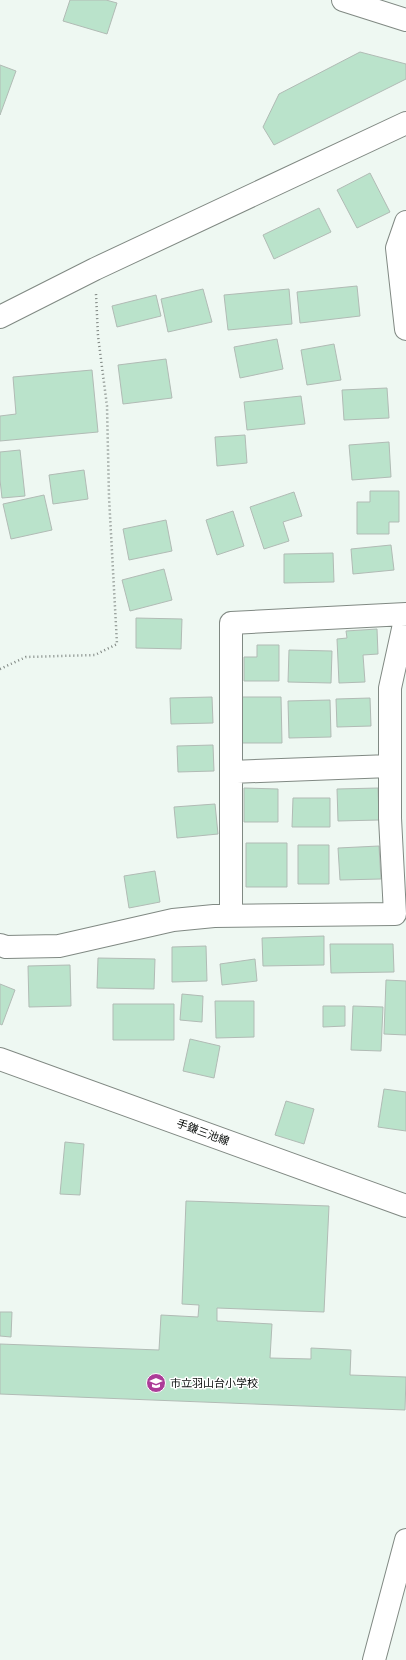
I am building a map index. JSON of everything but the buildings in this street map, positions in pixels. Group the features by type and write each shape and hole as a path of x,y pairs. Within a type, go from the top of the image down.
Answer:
{"street":[{"path":"343,0 406,20"},
{"path":"0,317 95,269 406,123"},
{"path":"406,222 398,248 406,329"},
{"path":"0,945 6,947 59,946 173,920 231,916 395,914 398,818 390,766 406,614 231,624 231,916"},
{"path":"231,772 390,766"},
{"name":"手鎌三池線","path":"0,1059 406,1206"},
{"path":"374,1660 406,1540"}],"path":[{"path":"0,669 26,657 95,655 117,644 109,497 107,406 98,336 95,269"}],"place":[{"name":"市立羽山台小学校","path":"156,1383"}]}
